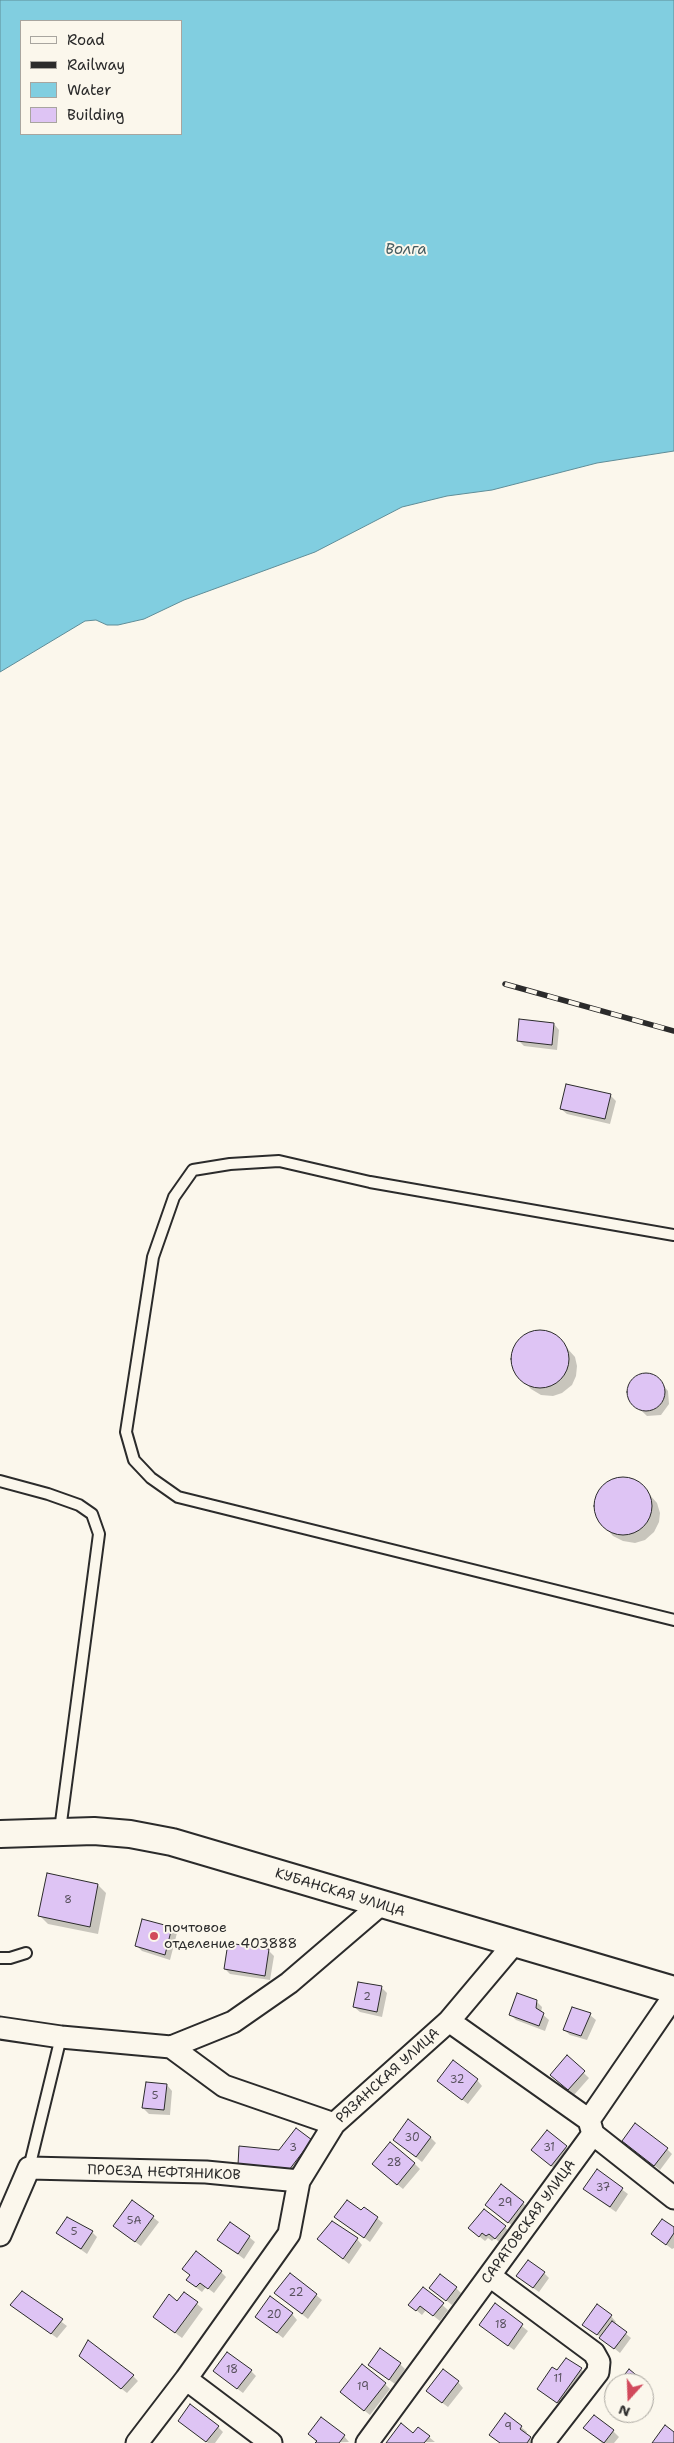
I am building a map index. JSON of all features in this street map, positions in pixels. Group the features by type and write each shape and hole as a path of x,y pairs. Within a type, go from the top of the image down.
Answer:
{"street":[{"name":"КУБАНСКАЯ УЛИЦА","path":"0,1834 60,1830 130,1834 172,1842 380,1906 674,1990"},
{"path":"0,2028 61,2037 171,2047 233,2022 289,1983 380,1906"},
{"name":"РЯЗАНСКАЯ УЛИЦА","path":"137,2443 186,2379 289,2234 299,2181 334,2124 449,2021 513,1945"},
{"name":"САРАТОВСКАЯ УЛИЦА","path":"367,2443 490,2276 591,2127 674,1996"},
{"path":"449,2021 591,2127 674,2198"},
{"path":"171,2047 224,2086 334,2124"},
{"path":"0,2235 29,2168"},
{"name":"ПРОЕЗД НЕФТЯНИКОВ","path":"29,2168 206,2172 299,2181"},
{"path":"490,2276 594,2353 599,2362 598,2372 543,2443"},
{"path":"186,2379 271,2443"}],"lane":[{"path":"674,1236 370,1182 279,1160 230,1164 193,1170 174,1197 153,1257 126,1432 134,1460 151,1478 178,1497 674,1620"},
{"path":"0,1481 80,1505 92,1514 99,1534 60,1830"},
{"path":"0,1958 10,1958 26,1953"},
{"path":"29,2168 61,2037"}],"water":[{"name":"Волга","path":"0,0 674,0 674,451 597,463 492,490 447,496 402,507 315,552 184,600 144,619 118,625 107,625 96,620 85,621 0,672"}],"building":[{"path":"519,1019 554,1023 552,1045 517,1041"},
{"path":"566,1084 611,1094 605,1119 560,1109"},
{"path":"540,1330 551,1332 564,1343 569,1359 567,1370 556,1383 540,1388 529,1386 516,1375 511,1359 513,1348 524,1335"},
{"path":"646,1373 653,1374 659,1379 664,1385 664,1399 659,1405 653,1410 646,1411 639,1410 633,1405 628,1399 627,1392 628,1385 633,1379 639,1374"},
{"path":"623,1477 634,1479 647,1490 652,1506 650,1517 639,1530 623,1535 612,1533 599,1522 594,1506 596,1495 607,1482"},
{"path":"47,1873 98,1884 90,1927 38,1916"},
{"name":"почтовое отделение 403888","path":"142,1919 172,1927 165,1955 135,1946"},
{"path":"228,1943 269,1949 265,1976 224,1969"},
{"path":"358,1982 382,1986 377,2012 353,2007"},
{"path":"517,1993 537,2000 536,2008 544,2013 539,2026 509,2015"},
{"path":"572,2007 591,2013 581,2036 563,2030"},
{"path":"567,2055 585,2071 568,2090 550,2075"},
{"path":"453,2060 478,2079 462,2100 437,2081"},
{"path":"146,2082 167,2084 164,2110 142,2108"},
{"path":"408,2119 431,2137 416,2157 393,2140"},
{"path":"635,2123 668,2148 654,2166 622,2141"},
{"path":"296,2128 312,2140 289,2170 238,2165 239,2146 279,2150"},
{"path":"547,2130 567,2146 551,2166 531,2150"},
{"path":"390,2142 415,2163 397,2185 372,2164"},
{"path":"597,2169 623,2188 610,2207 583,2189"},
{"path":"501,2184 524,2202 508,2223 485,2205"},
{"path":"132,2200 154,2216 135,2242 113,2226"},
{"path":"347,2200 361,2210 364,2207 378,2217 364,2238 334,2217"},
{"path":"484,2209 506,2226 495,2239 489,2234 486,2236 482,2233 479,2237 468,2228"},
{"path":"67,2217 93,2231 81,2249 56,2233"},
{"path":"662,2219 674,2227 674,2233 666,2245 651,2234"},
{"path":"332,2221 358,2238 343,2259 317,2239"},
{"path":"230,2222 250,2236 238,2254 217,2240"},
{"path":"196,2251 222,2271 208,2289 200,2283 196,2287 186,2280 190,2275 182,2269"},
{"path":"528,2260 545,2272 533,2288 516,2276"},
{"path":"290,2273 317,2294 302,2314 274,2293"},
{"path":"440,2274 457,2287 446,2301 429,2288"},
{"path":"423,2287 444,2303 433,2316 420,2306 416,2311 408,2305"},
{"path":"22,2291 63,2319 51,2334 10,2305"},
{"path":"184,2292 198,2302 175,2333 153,2317 169,2294 177,2301"},
{"path":"270,2296 293,2313 277,2333 255,2317"},
{"path":"495,2303 523,2324 508,2346 479,2325"},
{"path":"597,2304 612,2315 597,2335 582,2325"},
{"path":"612,2321 627,2332 614,2349 599,2338"},
{"path":"88,2340 134,2375 121,2389 79,2356"},
{"path":"380,2348 401,2363 389,2380 368,2365"},
{"path":"227,2352 252,2370 237,2389 213,2371"},
{"path":"566,2358 582,2368 557,2403 537,2389 552,2367 557,2370"},
{"path":"362,2364 386,2383 364,2411 340,2392"},
{"path":"443,2369 459,2381 442,2403 426,2391"},
{"path":"629,2369 634,2373 626,2373"},
{"path":"190,2404 219,2426 206,2442 178,2421"},
{"path":"505,2413 522,2426 520,2429 531,2437 527,2443 500,2443 489,2435"},
{"path":"594,2415 614,2430 604,2443 583,2428"},
{"path":"321,2417 345,2435 339,2443 315,2443 317,2441 308,2434"},
{"path":"401,2423 413,2433 418,2427 430,2436 424,2443 386,2443"},
{"path":"665,2425 674,2432 674,2443 652,2443"}],"railway":[{"path":"505,984 674,1031"}],"place":[{"name":"почтовое отделение 403888","path":"154,1936"}]}
